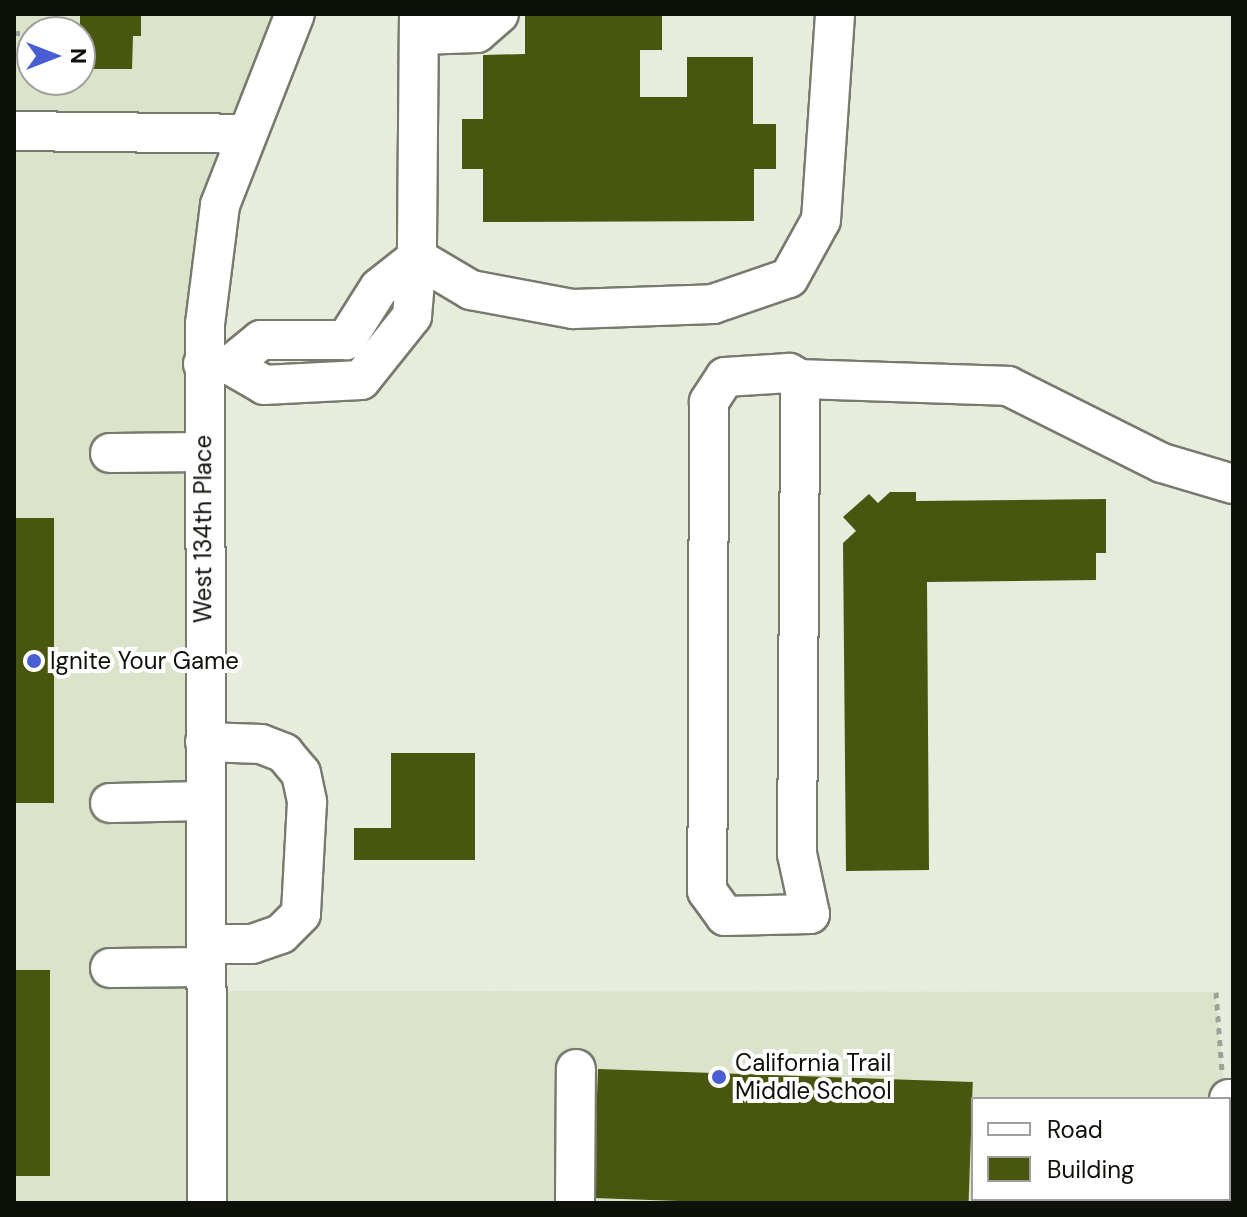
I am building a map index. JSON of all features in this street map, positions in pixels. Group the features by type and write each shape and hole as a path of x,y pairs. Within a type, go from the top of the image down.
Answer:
{"street":[{"name":"West 134th Place","path":"207,1203 203,452 217,365 220,205 245,134 295,14"},
{"path":"217,365 264,385 361,380 412,316 417,258 419,25 477,33 499,14"},
{"path":"417,258 471,290 573,309 713,304 789,278 821,220 835,14"},
{"path":"14,131 245,134"},
{"path":"346,340 379,288 417,258"},
{"path":"217,365 261,340 346,340"},
{"path":"346,340 361,380"},
{"path":"800,379 797,854 810,914 757,920 725,916 707,891 709,402 725,377 789,373 800,379 1008,386 1162,463 1233,484"},
{"path":"110,453 203,452"},
{"path":"110,968 206,956 252,944 281,934 301,914 307,802 301,773 284,753 261,744 205,742"},
{"path":"110,803 205,801"},
{"path":"575,1203 576,1069"}],"path":[{"path":"1216,992 1229,1094"}],"shaded area":[{"path":"14,14 295,14 220,205 209,1203 14,1203"},
{"name":"California Trail Middle School","path":"215,991 1216,992 1225,1097 971,1097 971,1201 1231,1201 1231,1164 1233,1203 216,1203"}],"building":[{"path":"141,14 141,36 133,36 132,69 96,69 96,16 80,16"},
{"path":"525,14 662,14 662,50 640,50 640,97 687,97 687,57 753,57 753,124 776,124 776,169 754,169 754,221 483,222 483,169 462,169 462,119 483,119 483,55 525,54"},
{"path":"890,492 916,492 916,501 1106,499 1106,553 1096,553 1096,580 927,582 929,870 846,871 843,543 856,531 843,517 869,494 878,503"},
{"name":"Ignite Your Game","path":"14,518 54,518 54,803 14,803"},
{"path":"391,753 475,753 475,860 354,860 354,828 391,828"},
{"path":"14,970 50,970 50,1176 14,1176"},
{"path":"598,1069 973,1082 969,1203 739,1203 593,1198"}],"place":[{"name":"Ignite Your Game","path":"34,661"},
{"name":"California Trail Middle School","path":"719,1077"}]}
